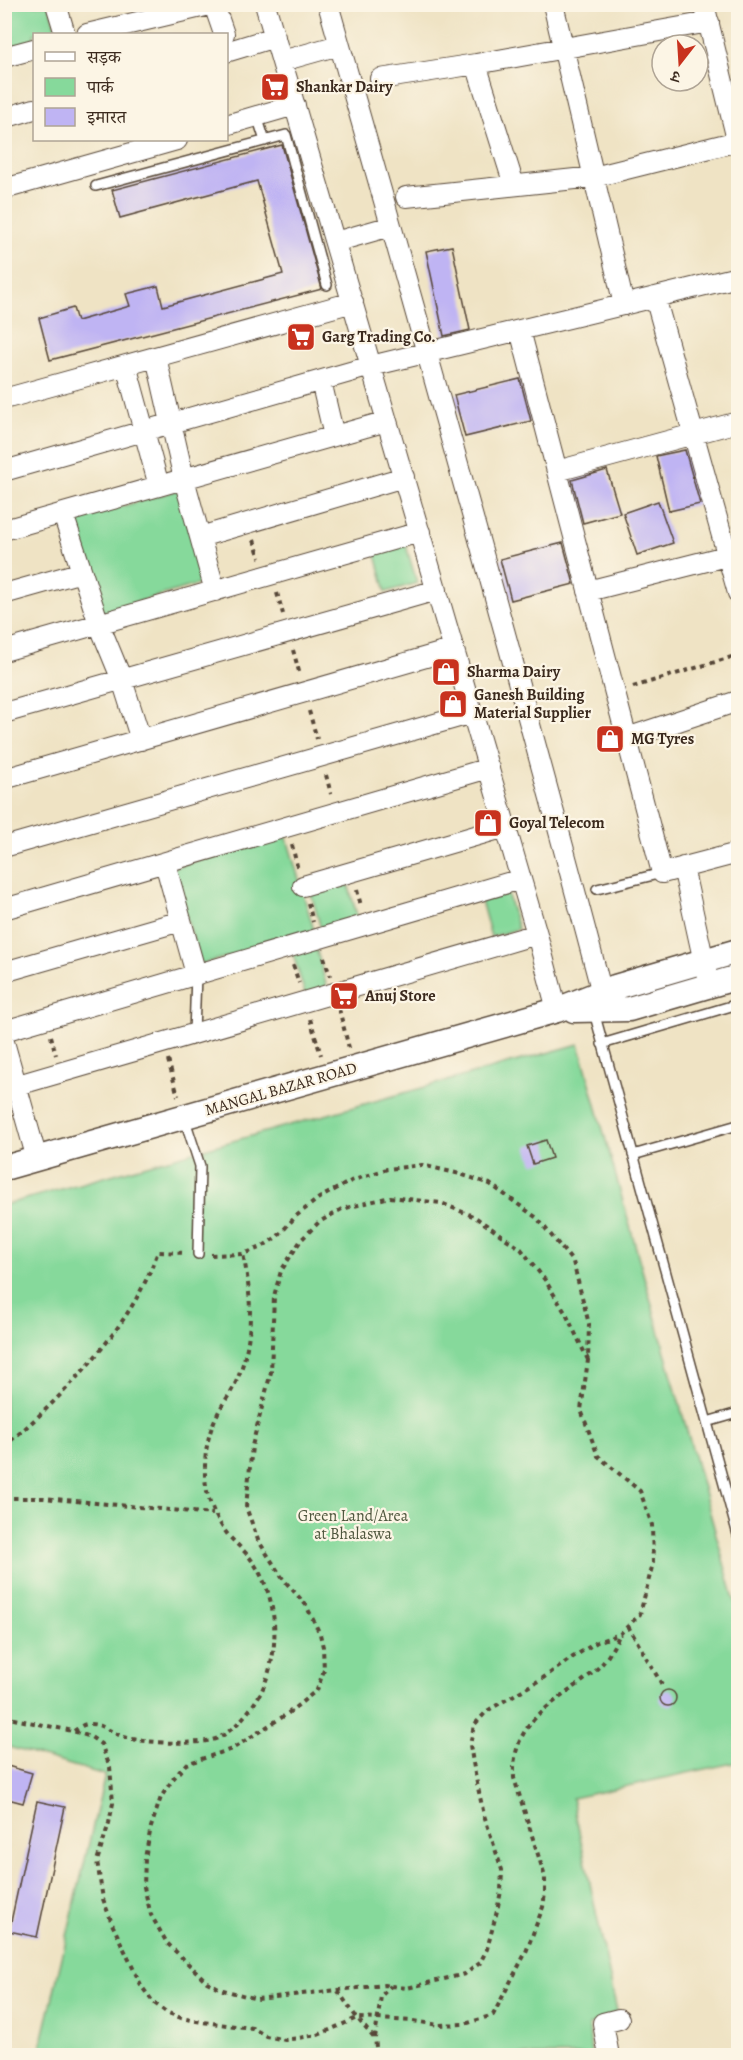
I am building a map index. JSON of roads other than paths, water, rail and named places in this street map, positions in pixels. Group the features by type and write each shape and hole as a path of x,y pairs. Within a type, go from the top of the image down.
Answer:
{"street":[{"path":"56,4 65,33"},
{"path":"265,4 295,105 326,232 352,302 404,477 557,1010"},
{"path":"328,4 428,352 564,850 595,1000 629,1009 738,977"},
{"path":"553,4 624,305"},
{"path":"91,33 214,5 222,33"},
{"path":"380,79 563,48 706,13 738,142 594,177 406,197"},
{"path":"228,45 275,37"},
{"path":"282,61 339,45"},
{"path":"4,57 33,49"},
{"path":"477,64 514,185"},
{"path":"228,124 295,105"},
{"path":"4,118 33,109"},
{"path":"4,189 173,141"},
{"path":"326,232 392,226"},
{"path":"4,471 371,366 738,277"},
{"path":"655,297 694,435 733,555 738,593"},
{"path":"4,399 352,302"},
{"path":"520,330 662,873 738,853"},
{"path":"156,357 184,479 215,591"},
{"path":"126,365 159,486"},
{"path":"321,381 334,436"},
{"path":"4,530 387,421"},
{"path":"557,471 738,422"},
{"path":"200,537 404,477"},
{"path":"63,513 99,624 122,680 141,740"},
{"path":"4,651 420,532"},
{"path":"588,591 733,555"},
{"path":"4,594 82,572"},
{"path":"4,713 437,590"},
{"path":"4,779 454,649"},
{"path":"627,738 738,701"},
{"path":"4,847 472,713"},
{"path":"4,909 489,768"},
{"path":"303,886 506,827"},
{"path":"165,862 196,974"},
{"path":"682,867 709,985"},
{"path":"4,1031 521,879"},
{"path":"4,972 181,921"},
{"path":"11,1087 537,934"},
{"name":"MANGAL BAZAR ROAD","path":"4,1168 595,1000 615,987 738,951"},
{"path":"4,1042 11,1087 37,1159"},
{"path":"609,2055 603,2023 619,2019"}],"lane":[{"path":"257,116 265,141"},
{"path":"96,186 286,135 326,232 327,285"},
{"path":"597,889 662,873"},
{"path":"194,1034 196,974"},
{"path":"595,1000 602,1044 738,1535"},
{"path":"602,1044 738,1006"},
{"path":"184,1117 200,1166 198,1254"},
{"path":"633,1155 738,1125"},
{"path":"707,1422 738,1413"}],"place":[{"name":"Shankar Dairy","path":"275,87"},
{"name":"Garg Trading Co.","path":"301,337"},
{"name":"Sharma Dairy","path":"446,672"},
{"name":"Ganesh Building Material Supplier","path":"453,704"},
{"name":"MG Tyres","path":"610,739"},
{"name":"Goyal Telecom","path":"488,823"},
{"name":"Anuj Store","path":"344,996"}],"park label":[{"name":"Green Land/Area at Bhalaswa","path":"353,1525"}]}
